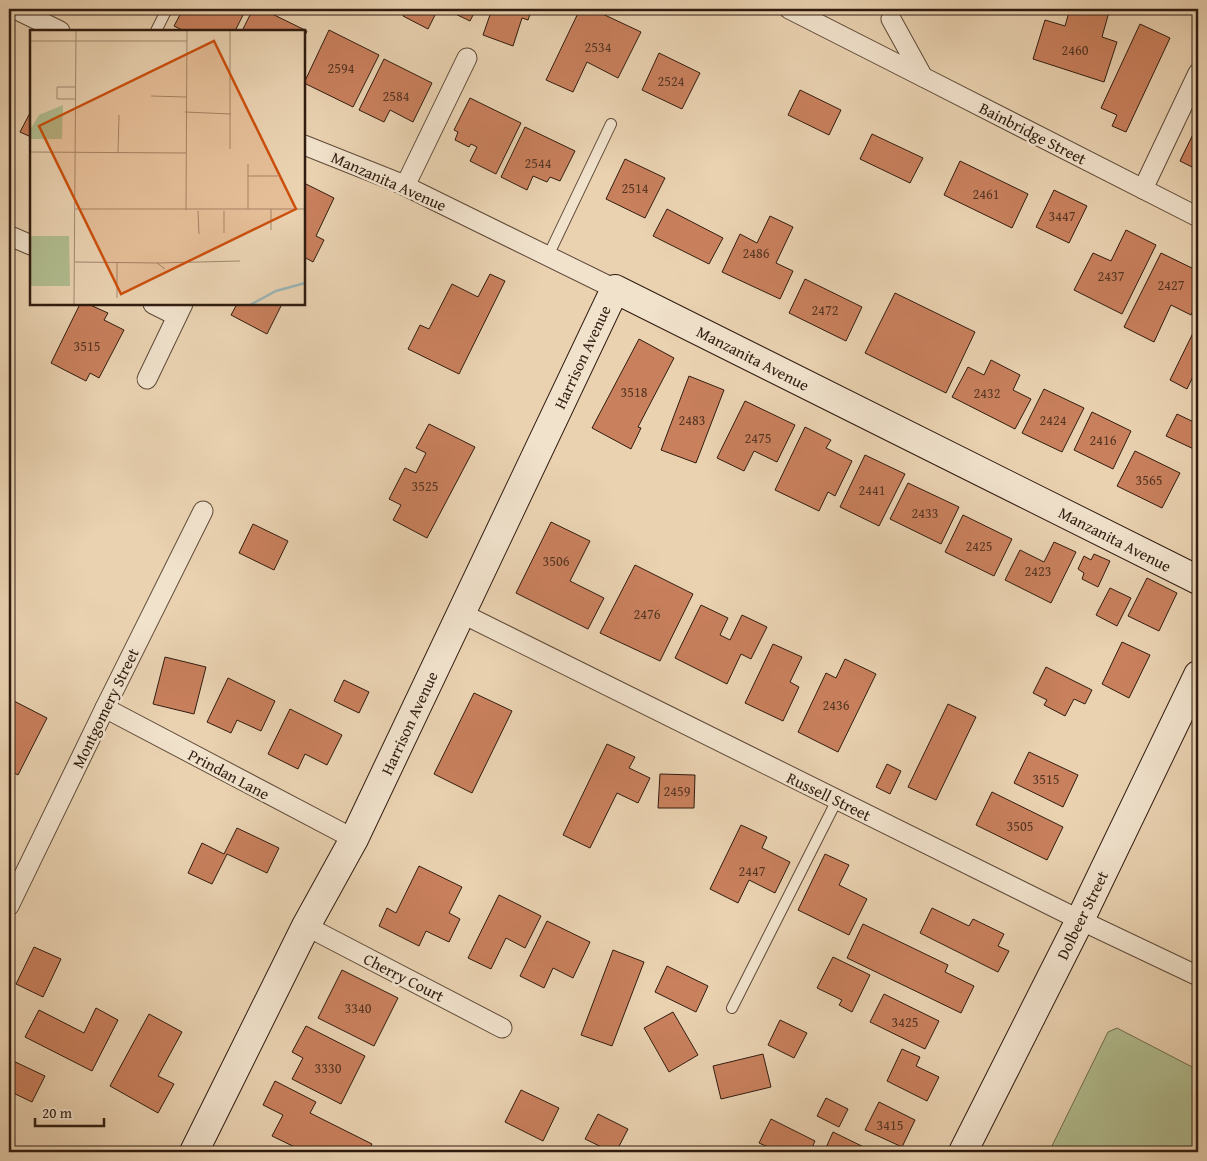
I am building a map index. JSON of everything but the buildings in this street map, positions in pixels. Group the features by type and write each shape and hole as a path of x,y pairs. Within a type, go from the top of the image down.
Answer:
{"street":[{"path":"15,9 58,30"},
{"name":"Bainbridge Street","path":"789,9 1198,217"},
{"path":"891,19 923,77"},
{"path":"406,186 467,58"},
{"path":"1143,189 1198,73"},
{"name":"Manzanita Avenue","path":"305,145 406,186 1198,580"},
{"path":"10,236 30,246"},
{"name":"Harrison Avenue","path":"194,1152 306,926 354,839 615,289"},
{"path":"146,379 180,310 158,305"},
{"name":"Montgomery Street","path":"9,906 203,511"},
{"name":"Russell Street","path":"460,613 1080,920 1198,976"},
{"name":"Dolbeer Street","path":"963,1152 1080,920 1198,676"},
{"name":"Prindan Lane","path":"105,708 354,839"},
{"name":"Cherry Court","path":"306,926 502,1028"}],"lane":[{"path":"156,30 167,9"},
{"path":"548,256 611,124"},
{"path":"732,1008 837,800"}],"green space":[{"path":"1117,1028 1198,1070 1198,1152 1049,1152 1108,1032"}]}
